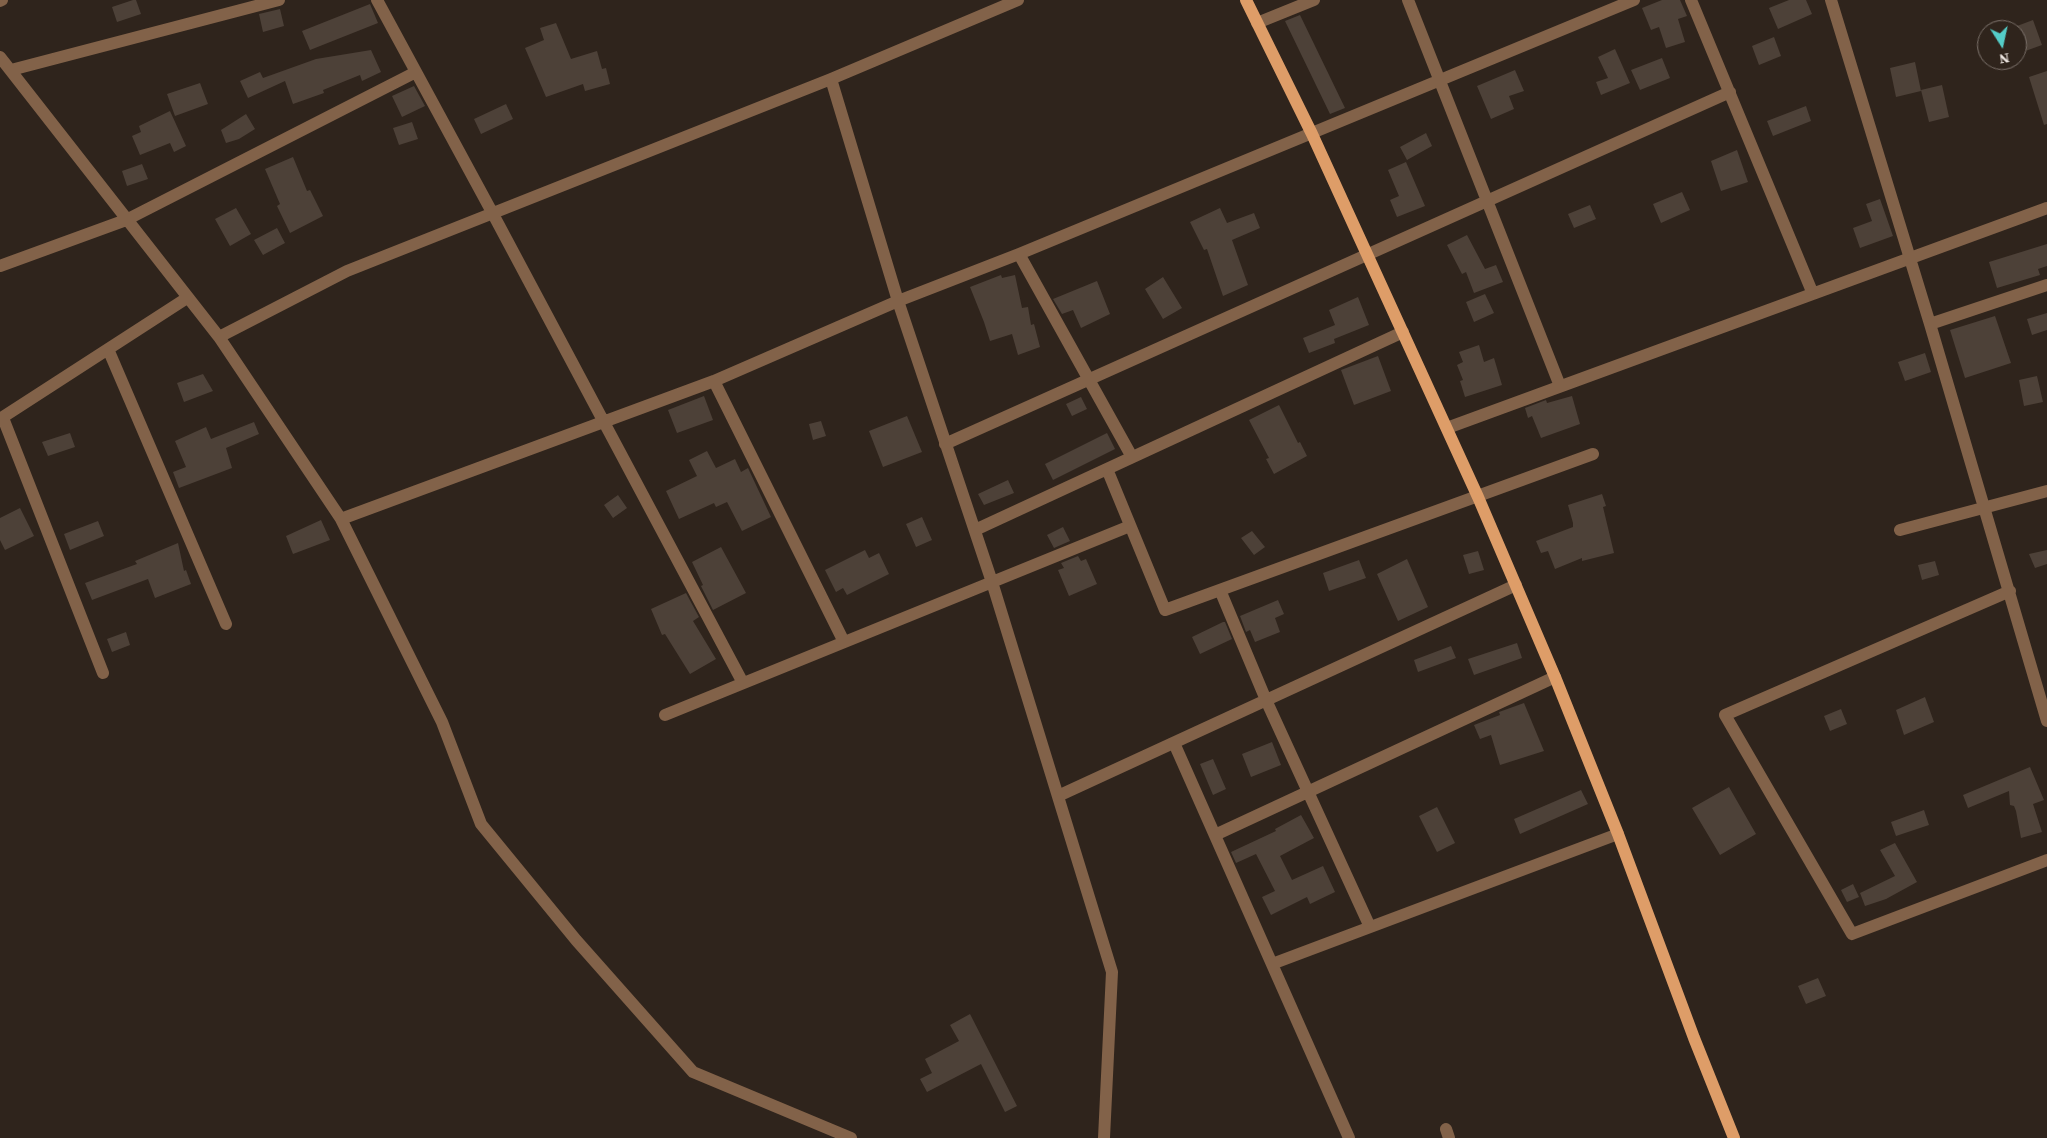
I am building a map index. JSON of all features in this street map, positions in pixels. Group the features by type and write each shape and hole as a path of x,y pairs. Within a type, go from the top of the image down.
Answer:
{"main road":[{"path":"1246,0 1312,134 1478,497 1516,585 1618,834 1694,1038 1734,1138"}],"street":[{"path":"12,70 279,0"},
{"path":"377,0 494,214 743,683"},
{"path":"219,337 347,271 831,79 1018,0"},
{"path":"1257,23 1314,0"},
{"path":"1408,0 1560,386"},
{"path":"341,519 714,381 898,301 1019,254 1634,0"},
{"path":"1691,0 1813,294"},
{"path":"1832,0 1985,507 2047,721"},
{"path":"0,57 219,337 341,519 442,722 481,824 576,940 693,1072 851,1138"},
{"path":"0,266 126,220 416,72"},
{"path":"831,79 898,301 992,582 1112,972 1104,1138"},
{"path":"945,444 1730,92"},
{"path":"1446,428 2047,208"},
{"path":"1019,254 1132,457"},
{"path":"1930,324 2047,285"},
{"path":"104,672 1,418 187,298"},
{"path":"975,530 1403,332"},
{"path":"108,349 226,624"},
{"path":"714,381 844,642"},
{"path":"1107,469 1165,610 1593,454"},
{"path":"1900,530 2047,491"},
{"path":"664,715 1130,526"},
{"path":"1058,796 1516,585"},
{"path":"1220,590 1266,700 1370,927"},
{"path":"2010,592 1725,715 1852,934 2047,860"},
{"path":"1214,835 1555,677"},
{"path":"1174,743 1349,1138"},
{"path":"1272,964 1618,834"}],"building":[{"path":"136,0 141,14 117,22 112,7"},
{"path":"1662,0 1680,0 1687,16 1678,19 1685,42 1666,48 1659,27 1651,30 1642,8"},
{"path":"1789,0 1806,0 1812,14 1778,29 1769,8"},
{"path":"370,4 378,23 310,50 302,31"},
{"path":"280,9 284,26 263,32 259,14"},
{"path":"1300,15 1345,108 1330,114 1285,21"},
{"path":"2033,20 2042,45 2027,50 2027,22"},
{"path":"556,23 571,59 597,51 602,69 606,68 610,84 585,91 583,84 546,97 525,48 544,40 540,28"},
{"path":"1774,37 1781,56 1759,65 1752,46"},
{"path":"1615,49 1630,83 1601,95 1596,82 1608,78 1598,57"},
{"path":"371,50 381,72 362,81 360,75 323,90 324,93 293,104 285,81 248,98 240,81 260,72 263,78 316,59"},
{"path":"1662,58 1670,78 1640,90 1631,70"},
{"path":"1915,62 1921,91 1896,97 1890,68"},
{"path":"1515,70 1524,91 1509,96 1514,109 1491,119 1477,86"},
{"path":"2047,71 2047,124 2044,125 2029,77"},
{"path":"200,83 208,104 175,116 167,94"},
{"path":"1942,85 1949,117 1929,122 1921,90"},
{"path":"414,86 425,106 402,117 392,96"},
{"path":"506,104 513,119 481,134 474,119"},
{"path":"1806,106 1811,121 1773,136 1767,121"},
{"path":"170,111 186,146 174,152 170,143 140,155 132,136 141,132 139,126"},
{"path":"246,114 255,129 239,139 226,143 221,130"},
{"path":"412,122 418,139 399,145 393,128"},
{"path":"1426,133 1432,146 1407,160 1400,147"},
{"path":"1737,150 1748,182 1721,191 1711,161"},
{"path":"293,157 307,191 310,190 323,216 290,233 277,206 280,204 265,169"},
{"path":"1406,162 1425,206 1397,217 1390,200 1399,196 1388,170"},
{"path":"142,164 148,179 127,186 122,171"},
{"path":"1682,192 1690,210 1661,223 1653,204"},
{"path":"1880,199 1893,236 1860,248 1853,228 1872,221 1866,204"},
{"path":"1590,205 1596,219 1574,228 1568,214"},
{"path":"236,208 251,234 230,246 215,219"},
{"path":"1220,208 1227,223 1254,213 1260,228 1232,240 1248,285 1223,296 1207,249 1204,250 1190,222"},
{"path":"277,228 285,243 263,255 254,240"},
{"path":"1467,235 1485,269 1496,265 1503,282 1474,293 1466,272 1462,274 1447,245"},
{"path":"2047,244 2047,266 2038,269 2040,275 1997,288 1989,262"},
{"path":"1001,275 1002,278 1015,275 1022,308 1028,307 1031,325 1034,324 1040,347 1018,355 1012,334 990,341 970,287"},
{"path":"1163,277 1182,308 1163,319 1145,289"},
{"path":"1097,281 1110,314 1081,328 1073,310 1062,314 1053,299"},
{"path":"1485,294 1494,313 1474,322 1466,302"},
{"path":"1358,297 1369,325 1334,339 1335,343 1309,353 1303,338 1335,325 1329,310"},
{"path":"2047,313 2047,330 2032,335 2027,319"},
{"path":"1995,316 2011,363 1965,378 1950,330"},
{"path":"1479,345 1484,362 1494,358 1502,385 1465,397 1460,381 1463,380 1457,365 1463,362 1459,352"},
{"path":"1925,353 1931,372 1905,381 1898,362"},
{"path":"1378,356 1391,391 1354,405 1341,370"},
{"path":"203,374 213,391 184,402 177,383"},
{"path":"2037,376 2043,402 2024,406 2019,380"},
{"path":"704,396 713,420 677,433 668,410"},
{"path":"1572,396 1580,424 1541,438 1532,416 1528,418 1525,408 1546,400 1547,403"},
{"path":"1081,397 1087,409 1072,416 1066,404"},
{"path":"1279,405 1298,443 1300,442 1307,456 1274,474 1266,459 1269,458 1249,420"},
{"path":"907,416 922,452 883,467 869,431"},
{"path":"821,421 826,436 813,440 809,424"},
{"path":"254,422 259,434 226,448 232,468 179,488 173,472 186,467 175,441 206,427 211,439"},
{"path":"70,433 75,447 48,456 42,442"},
{"path":"1107,433 1115,449 1053,480 1045,464"},
{"path":"707,451 716,468 735,459 741,472 748,468 771,517 742,531 727,502 716,507 714,503 679,519 666,491 697,476 689,460"},
{"path":"1008,480 1014,493 984,505 978,494"},
{"path":"1602,494 1606,506 1603,507 1614,553 1582,561 1582,558 1555,569 1548,551 1541,553 1536,541 1573,527 1568,505"},
{"path":"618,495 627,508 613,518 604,505"},
{"path":"20,508 34,536 5,550 0,540 0,518"},
{"path":"922,517 932,540 916,547 906,524"},
{"path":"321,520 330,540 293,554 286,536"},
{"path":"98,521 104,536 70,550 64,534"},
{"path":"1063,527 1070,541 1054,548 1047,535"},
{"path":"1252,531 1265,547 1254,555 1241,538"},
{"path":"178,543 184,571 186,570 191,584 155,598 148,579 92,600 85,583 137,564 135,561"},
{"path":"721,547 746,593 713,610 692,562"},
{"path":"865,550 869,558 879,553 889,574 847,595 843,588 836,592 825,570"},
{"path":"2047,550 2047,564 2035,568 2029,554"},
{"path":"1478,551 1484,570 1469,574 1463,555"},
{"path":"1078,556 1081,561 1086,559 1097,584 1069,596 1058,570 1064,568 1061,563"},
{"path":"1407,559 1428,607 1398,621 1377,574"},
{"path":"1359,560 1366,578 1329,591 1323,573"},
{"path":"1935,561 1939,575 1922,580 1918,565"},
{"path":"686,593 699,617 693,621 716,659 690,674 665,634 662,635 651,609"},
{"path":"1278,600 1284,614 1275,618 1280,632 1255,642 1250,630 1246,632 1240,616"},
{"path":"1225,622 1232,639 1200,654 1192,637"},
{"path":"126,632 130,645 112,652 107,639"},
{"path":"1517,643 1522,658 1474,675 1468,659"},
{"path":"1451,646 1456,658 1418,672 1414,660"},
{"path":"1925,697 1934,722 1904,735 1896,710"},
{"path":"1524,703 1544,751 1500,765 1491,735 1480,739 1474,725 1500,715 1499,712"},
{"path":"1841,709 1847,724 1830,731 1824,716"},
{"path":"1272,742 1281,765 1251,777 1242,754"},
{"path":"1213,759 1226,789 1213,795 1200,764"},
{"path":"2030,767 2044,800 2033,804 2042,832 2021,838 2016,811 2014,806 2010,805 2009,791 1968,808 1963,795"},
{"path":"1729,787 1756,834 1720,855 1692,808"},
{"path":"1581,790 1588,804 1520,834 1514,819"},
{"path":"1437,807 1455,843 1437,852 1419,816"},
{"path":"1924,810 1929,825 1896,836 1891,822"},
{"path":"1301,815 1314,838 1280,856 1292,880 1323,866 1335,892 1310,904 1307,897 1271,915 1262,897 1275,891 1256,854 1236,863 1231,852 1276,831 1275,829"},
{"path":"1895,843 1917,882 1886,899 1865,906 1860,893 1895,876 1880,850"},
{"path":"1853,884 1859,897 1847,902 1841,890"},
{"path":"1818,978 1826,996 1806,1004 1798,986"},
{"path":"970,1014 1017,1106 1005,1112 981,1064 927,1092 920,1079 932,1073 925,1059 959,1041 950,1025"}]}
